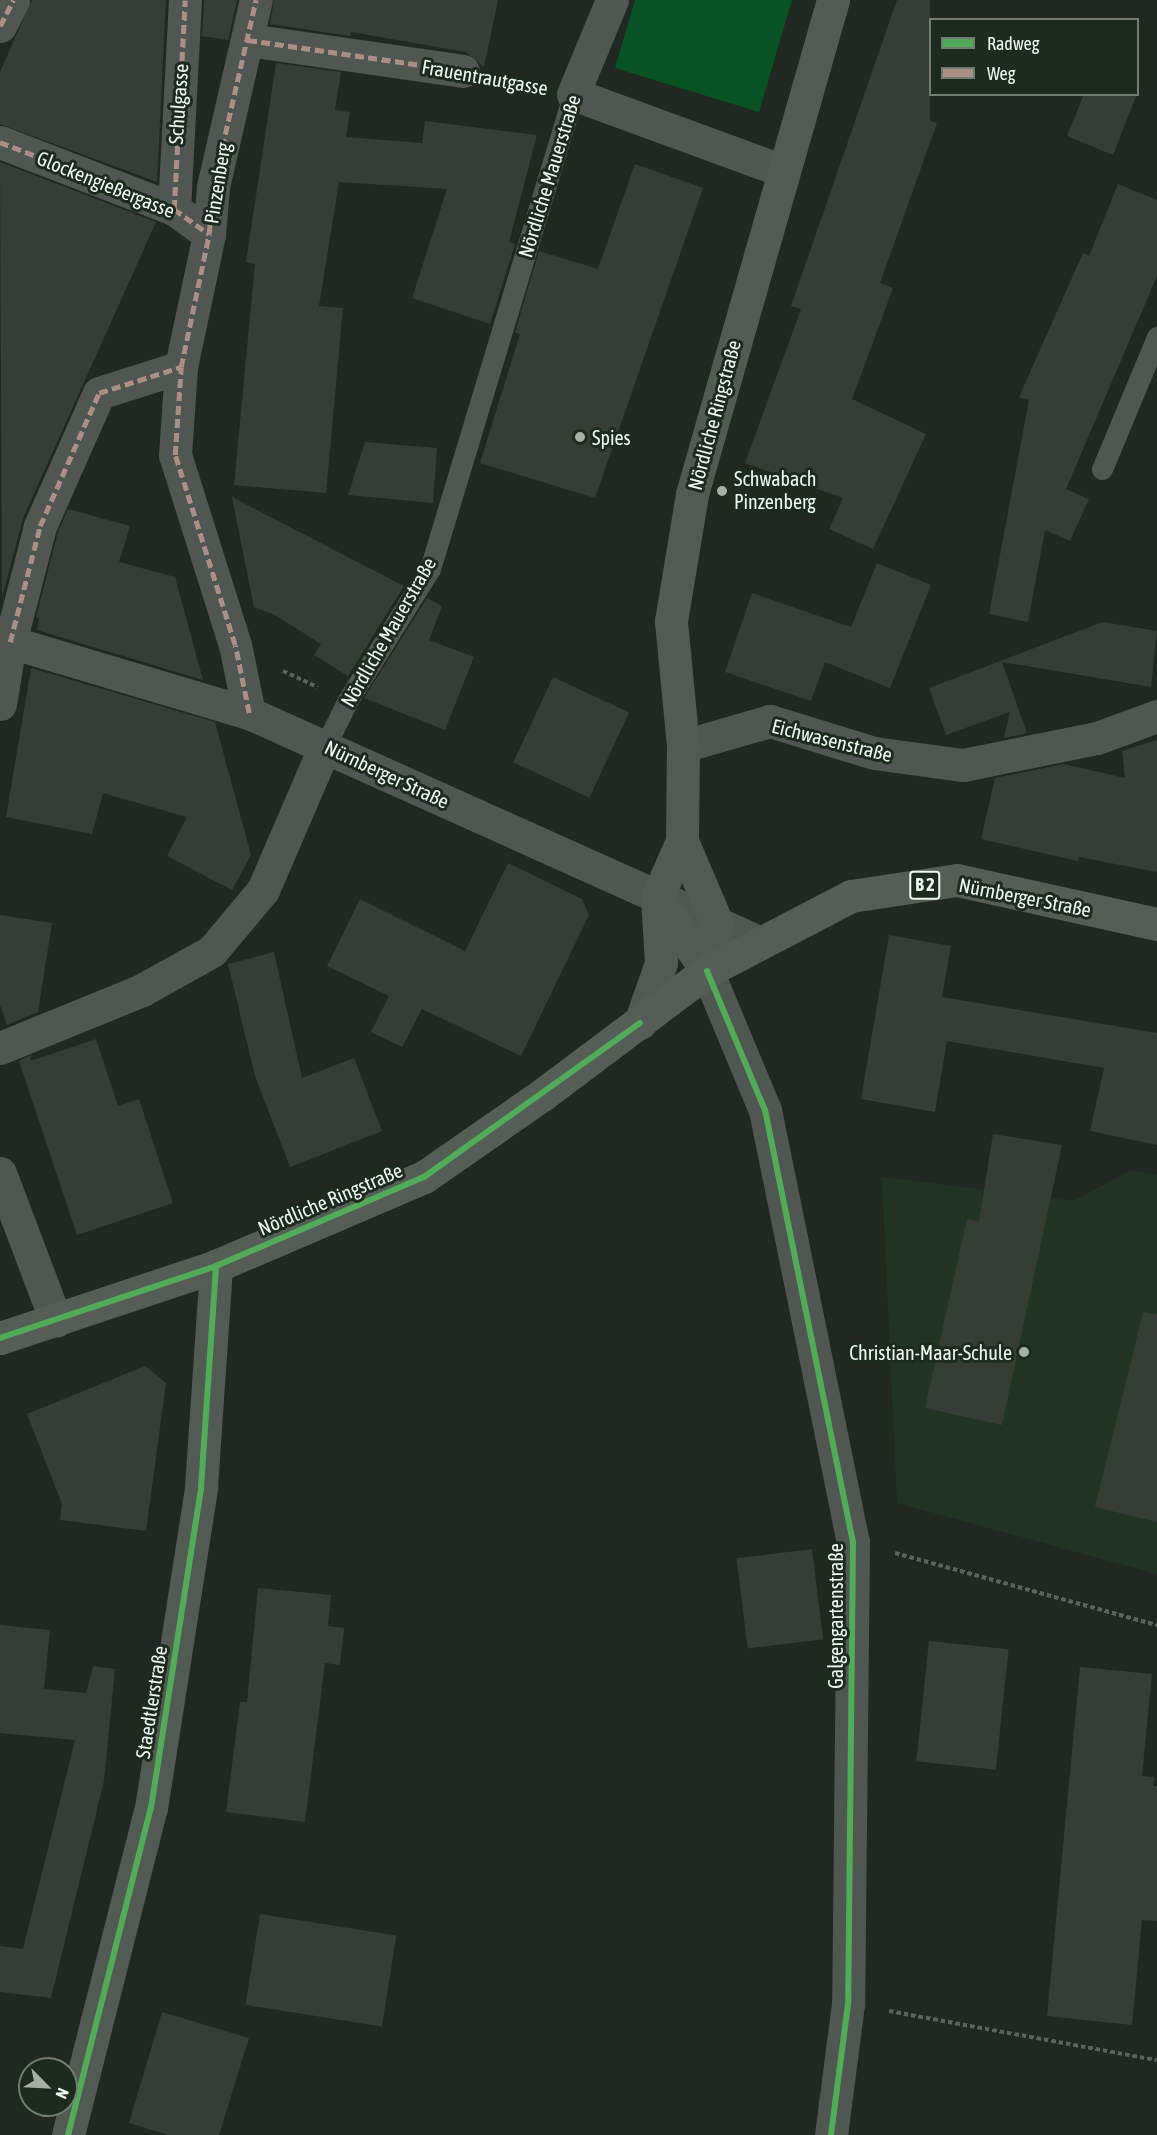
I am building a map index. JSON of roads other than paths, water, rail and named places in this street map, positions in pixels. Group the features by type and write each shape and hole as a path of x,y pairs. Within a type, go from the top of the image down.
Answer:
{"main road":[{"name":"Nördliche Ringstraße","path":"640,1023 661,963 657,898 682,841 683,747 672,610 692,494 781,170 832,0"},
{"name":"Nördliche Ringstraße","path":"682,841 717,923"},
{"name":"Nürnberger Straße","path":"707,971 851,896 957,880 1157,924"},
{"path":"657,898 707,971"},
{"path":"707,971 717,923"},
{"name":"Nördliche Ringstraße","path":"0,1338 216,1266 424,1177 640,1023 707,971"},
{"name":"Staedtlerstraße","path":"68,2135 151,1808 201,1487 216,1266"}],"street":[{"path":"0,26 13,0"},
{"name":"Schulgasse","path":"174,209 185,0"},
{"name":"Pinzenberg","path":"249,712 235,645 175,455 181,367 209,234 213,187 256,0"},
{"name":"Nördliche Mauerstraße","path":"573,94 612,0"},
{"name":"Frauentrautgasse","path":"248,40 463,71"},
{"name":"Frauentrautgasse","path":"573,94 781,170"},
{"name":"Glockengießergasse","path":"0,142 174,209 209,234"},
{"path":"0,704 5,641 40,526 99,393 181,367"},
{"name":"Nürnberger Straße","path":"5,641 249,712 761,943"},
{"name":"Eichwasenstraße","path":"683,747 770,721 874,753 963,765 1097,738 1157,716"},
{"name":"Nördliche Mauerstraße","path":"0,1048 142,990 212,951 263,890 325,746"},
{"name":"Galgengartenstraße","path":"707,971 765,1110 853,1542 848,2004 831,2135"},
{"path":"0,1173 56,1321"}],"lane":[{"name":"Nördliche Mauerstraße","path":"325,746 348,700 430,569 573,94"},
{"path":"1102,469 1157,337"}],"place":[{"name":"Spies","path":"580,437"},
{"name":"Schwabach Pinzenberg","path":"722,491"},
{"name":"Christian-Maar-Schule","path":"1024,1352"}]}
